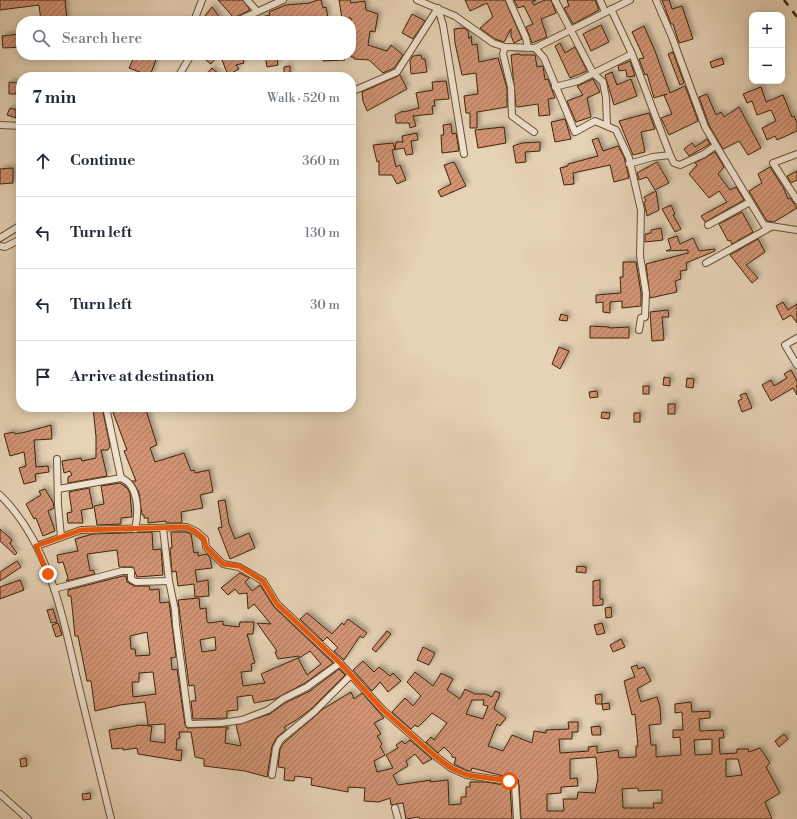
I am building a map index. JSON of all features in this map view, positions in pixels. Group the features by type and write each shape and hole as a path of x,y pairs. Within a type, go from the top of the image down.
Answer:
{"street":[{"path":"196,16 202,0"},
{"path":"247,0 257,11"},
{"path":"246,16 283,0"},
{"path":"417,0 455,16 493,43 505,47 531,48 630,0"},
{"path":"509,0 531,48 544,58 575,132 595,121 616,130 625,148 641,210 640,256 646,294 645,317 641,318 640,330"},
{"path":"555,0 593,73 603,82 606,98 607,125"},
{"path":"600,0 608,11 632,54 674,162 680,165 704,154 715,146"},
{"path":"656,0 672,37 705,127 715,146 764,225 797,230"},
{"path":"356,90 397,72 438,8"},
{"path":"438,8 447,47 464,154"},
{"path":"505,47 503,54 510,87 512,116 534,132"},
{"path":"555,87 578,81 632,54"},
{"path":"181,72 188,60"},
{"path":"0,125 16,126"},
{"path":"797,154 773,163 797,200"},
{"path":"629,164 653,157 670,155"},
{"path":"708,225 750,202"},
{"path":"706,263 771,227"},
{"path":"0,238 16,228"},
{"path":"0,246 5,247 16,242"},
{"path":"797,338 785,345 797,365"},
{"path":"107,412 122,478"},
{"path":"57,459 58,505 61,537"},
{"path":"58,489 122,478 132,484 138,517 135,529"},
{"path":"0,495 22,522 36,546 54,589 60,608 111,819"},
{"path":"36,546 81,530 187,527 196,532 204,539 206,547 223,564 239,566 263,581 277,604 340,663 400,725 451,768 467,775 513,782 515,785 517,819"},
{"path":"163,528 189,724 221,723 242,720 268,710 283,699 307,687 340,663"},
{"path":"54,589 122,571 131,571 131,579 136,582 169,581"},
{"path":"272,775 276,748 280,740 314,712 351,675"},
{"path":"0,794 28,819"},
{"path":"395,808 398,819"}],"building":[{"path":"0,0 65,0 67,16 40,16 39,5 0,10"},
{"path":"218,0 243,0 250,10 238,16 232,16"},
{"path":"321,0 323,8 326,7 328,16 266,16 270,15 269,12 286,5 310,3"},
{"path":"339,0 350,0 351,3 365,1 366,10 378,14 375,32 370,31 368,45 387,51 391,45 403,55 394,68 383,73 369,60 356,59 356,16 342,16"},
{"path":"465,0 505,0 522,39 514,43 511,36 511,29 504,42 495,39 480,28 493,17 487,3 470,11"},
{"path":"514,0 536,0 532,2 534,5 545,0 551,0 556,13 541,19 547,37 532,43 526,27 533,24 524,6 518,8"},
{"path":"567,0 595,0 599,10 573,24 564,8 569,6"},
{"path":"662,0 669,0 672,9 682,6 693,39 679,43 673,24 671,24"},
{"path":"212,7 218,16 205,16"},
{"path":"412,14 425,21 413,39 402,33"},
{"path":"601,25 609,42 591,51 583,34"},
{"path":"644,26 655,51 670,93 685,86 698,121 669,135 661,118 672,114 664,95 667,94 654,98 647,74 645,75 639,59 644,58 632,32"},
{"path":"464,28 468,31 469,39 471,36 472,45 477,44 479,62 498,58 507,88 507,107 477,112 477,128 470,128 470,113 466,113 464,96 478,94 476,73 462,75 455,43 454,29"},
{"path":"16,35 16,47 3,48 2,36"},
{"path":"560,43 565,53 575,47 587,71 570,78 555,46"},
{"path":"673,52 684,83 680,85 668,54"},
{"path":"421,55 422,59 425,59 427,72 411,74 410,61 413,56"},
{"path":"511,55 535,55 537,67 543,66 545,80 548,79 555,98 548,99 550,115 539,116 538,104 516,106"},
{"path":"722,58 724,64 712,68 710,62"},
{"path":"133,60 156,60 151,72 140,72 129,68"},
{"path":"206,60 214,60 211,64"},
{"path":"222,60 243,60 244,63 236,65 239,69 234,72 227,72"},
{"path":"266,60 277,60 278,65 267,67"},
{"path":"323,60 345,60 323,61"},
{"path":"630,61 635,76 627,77 626,70 619,71 618,66"},
{"path":"290,66 290,72 284,72 284,67"},
{"path":"212,68 216,72 208,72"},
{"path":"612,72 617,85 631,79 637,96 614,105 605,75"},
{"path":"400,75 407,89 367,111 363,101 362,92"},
{"path":"593,79 600,92 587,98 591,117 576,122 567,101 583,95 577,86"},
{"path":"446,81 449,99 434,100 435,106 432,106 433,114 413,116 416,126 410,128 409,123 396,123 395,115 403,111 419,108 416,93 433,90 432,82"},
{"path":"9,82 16,83 16,94 9,94"},
{"path":"761,87 766,102 783,95 792,117 794,116 797,123 797,131 777,140 775,136 767,140 762,128 776,121 771,110 757,115 752,101 747,103 743,94"},
{"path":"707,94 716,115 721,112 724,117 739,107 761,148 748,155 739,141 723,149 709,125 699,97"},
{"path":"10,108 16,110 16,118 7,115"},
{"path":"649,113 655,129 641,132 645,152 633,155 619,121"},
{"path":"565,119 571,139 555,142 551,122"},
{"path":"451,124 452,134 456,133 459,151 442,153 441,135 444,135 443,125"},
{"path":"504,127 506,143 478,148 475,130"},
{"path":"417,133 418,140 411,141 413,154 406,155 404,148 392,150 396,167 400,165 406,180 397,184 392,175 379,175 379,161 377,162 373,145 393,143 395,149 396,142 403,142 402,136"},
{"path":"598,138 603,151 618,146 624,157 629,178 614,182 610,165 573,173 574,184 564,185 560,168 568,166 568,164 598,156 592,140"},
{"path":"707,139 710,144 689,156 684,149 692,143 695,147"},
{"path":"540,142 540,151 525,152 526,162 516,163 513,146 522,143"},
{"path":"715,152 724,167 718,174 730,190 736,187 744,200 705,222 701,216 727,202 719,191 709,198 689,174 697,165 695,163"},
{"path":"454,162 466,186 441,197 438,191 451,184 444,165"},
{"path":"657,162 669,183 655,190 647,177 639,180 637,173"},
{"path":"770,167 783,187 788,199 790,198 797,208 774,222 767,221 749,191 762,183 758,174"},
{"path":"13,168 13,183 0,184 0,169"},
{"path":"797,171 797,180 791,183 787,176"},
{"path":"656,191 659,210 647,216 644,202 646,201 644,197"},
{"path":"671,205 675,214 673,215 681,229 675,232 662,209"},
{"path":"742,212 753,232 732,244 730,240 728,241 719,224"},
{"path":"661,228 663,240 645,242 645,234 651,233 651,230"},
{"path":"677,236 680,244 693,238 699,251 715,249 715,251 686,263 687,270 680,271 681,279 675,281 677,292 650,298 646,264 688,253 688,250 666,251 671,249 668,239"},
{"path":"758,239 765,252 746,265 758,278 752,283 730,255"},
{"path":"623,262 636,262 641,293 641,306 622,308 622,301 610,302 610,313 603,312 603,302 596,303 596,295 621,293 620,277 623,277"},
{"path":"783,302 788,310 797,304 797,323 791,315 783,320 776,306"},
{"path":"668,310 669,317 662,317 664,340 652,341 650,312"},
{"path":"561,314 568,316 567,321 559,320"},
{"path":"590,326 609,328 629,327 629,338 590,338"},
{"path":"559,347 569,351 560,369 552,364"},
{"path":"791,370 797,381 797,395 793,388 771,401 762,385 771,380 774,386 787,378 784,374"},
{"path":"664,377 670,378 670,386 663,385"},
{"path":"687,378 694,379 693,388 686,387"},
{"path":"643,386 649,386 649,394 643,394"},
{"path":"597,391 598,397 590,398 589,392"},
{"path":"746,393 752,408 742,412 738,401 742,399 740,395"},
{"path":"668,404 675,404 675,414 668,414"},
{"path":"94,412 103,412 110,446 108,450 101,450 107,476 68,483 68,477 72,475 70,471 64,473 62,461 81,458 82,461 96,458"},
{"path":"113,412 147,412 157,445 150,448 155,462 184,453 191,471 194,470 195,473 209,470 213,492 200,495 203,508 181,512 182,523 166,523 166,521 148,523 148,518 144,518 144,515 142,515 139,492 132,481 136,481 124,451 127,450"},
{"path":"602,412 610,413 609,419 601,418"},
{"path":"634,413 640,413 640,422 634,422"},
{"path":"51,425 52,439 34,440 36,467 48,466 49,472 35,474 36,481 24,484 19,468 26,466 24,452 10,456 4,434 26,432"},
{"path":"120,483 128,489 130,494 132,517 121,518 121,524 97,525 94,506 104,504 101,486"},
{"path":"89,488 93,508 81,510 83,523 68,523 67,513 72,512 69,492"},
{"path":"45,489 53,502 54,508 48,511 55,531 43,536 36,518 34,519 26,504 41,495 39,491"},
{"path":"225,500 229,524 235,539 249,533 255,548 230,559 218,528 222,527 218,501"},
{"path":"0,529 12,540 10,543 17,553 15,555 0,541"},
{"path":"152,532 153,550 161,549 163,575 137,577 133,567 119,567 117,550 87,554 90,571 93,570 95,574 66,581 68,578 63,562 58,563 57,555 78,551 75,539 93,534"},
{"path":"171,532 186,532 191,534 194,553 198,552 198,556 207,554 210,558 212,568 195,570 197,582 208,580 209,596 195,597 194,584 178,586 176,571 172,572 170,548 172,548"},
{"path":"17,561 21,567 0,581 0,572"},
{"path":"577,566 586,567 586,573 576,572"},
{"path":"240,573 249,578 245,582 252,591 260,585 274,607 333,663 305,683 275,699 254,703 252,695 237,697 238,710 227,711 227,718 193,719 191,701 196,701 194,685 189,686 178,600 199,598 200,609 206,608 207,622 209,623 223,621 223,625 239,627 240,622 254,622 253,634 247,634 255,663 251,664 252,671 241,672 243,686 265,683 261,674 298,658 307,675 321,664 310,651 299,658 299,656 278,659 275,652 277,651 257,623 271,624 254,604 248,609 247,593 239,594 235,589 228,595 221,588","holes":["215,637 216,650 202,652 200,640"]},
{"path":"123,576 126,576 127,582 134,586 149,586 150,590 159,589 160,603 169,602 176,657 171,658 172,670 177,669 185,725 187,728 228,727 228,729 226,729 225,743 241,746 236,725 270,714 285,703 310,691 339,669 345,675 311,709 284,727 286,730 277,737 272,746 267,777 245,771 204,766 204,759 195,757 191,732 179,732 180,738 177,739 176,750 182,750 181,761 138,754 137,748 123,750 123,748 112,749 109,730 137,725 152,726 150,741 165,743 165,724 148,725 145,702 120,705 95,711 91,681 87,681 78,636 75,636 71,596 68,596 68,590","holes":["147,632 150,655 136,656 135,649 131,649 130,636","153,672 156,694 133,697 132,682 139,682 139,673"]},
{"path":"20,580 24,590 0,599 0,587"},
{"path":"600,580 600,599 603,599 603,605 593,606 593,581"},
{"path":"611,607 612,617 606,618 605,608"},
{"path":"53,609 57,622 51,623 47,610"},
{"path":"307,613 332,634 342,623 344,625 348,619 367,633 363,638 360,636 344,660 334,651 338,648 327,637 323,641 300,619"},
{"path":"58,623 62,635 56,637 52,625"},
{"path":"602,623 605,633 597,635 594,625"},
{"path":"387,631 391,634 376,652 372,649"},
{"path":"621,639 625,647 613,652 610,645"},
{"path":"423,647 435,653 429,665 417,660"},
{"path":"363,661 374,672 379,667 390,676 393,673 401,681 388,692 380,682 372,691 353,670"},
{"path":"637,665 638,669 644,667 651,681 637,689 641,702 657,697 660,707 661,724 649,725 651,745 656,745 656,757 681,755 680,737 673,738 673,730 683,730 682,712 675,713 675,704 691,702 692,712 710,711 710,718 699,719 700,731 723,730 724,738 719,738 720,754 737,753 737,749 748,749 749,752 760,748 770,763 766,767 780,793 765,802 772,819 521,819 519,780 472,768 471,771 468,771 454,764 456,758 452,757 452,755 444,747 438,753 426,742 431,737 434,740 447,723 432,713 418,727 415,725 411,729 392,712 405,698 413,706 421,696 407,682 415,672 433,686 441,673 453,679 447,690 460,699 465,689 475,694 485,694 492,697 495,691 500,693 494,709 506,718 500,726 497,724 488,746 503,751 512,735 532,743 534,731 546,733 546,730 569,729 568,722 578,722 578,732 572,732 572,739 559,739 560,753 589,751 588,747 597,746 597,753 618,750 619,758 636,757 636,746 638,746 635,714 632,715 624,681 635,677 631,667","holes":["472,700 484,700 483,705 488,706 483,719 466,714","712,739 712,754 695,755 694,740","596,757 598,778 595,793 578,792 577,799 563,799 564,811 547,811 547,794 561,793 561,787 578,786 577,778 570,779 570,759","726,759 738,759 742,775 726,777","638,788 638,791 662,790 662,803 653,803 654,808 623,808 622,789"]},
{"path":"351,692 354,699 362,693 384,718 374,723 381,734 377,736 382,744 380,746 385,755 374,761 377,772 393,768 386,755 398,748 396,745 402,741 405,744 410,740 432,759 423,764 415,754 406,761 408,766 393,775 398,785 431,780 430,782 448,780 449,805 461,804 461,797 466,797 466,787 470,787 470,782 486,782 510,786 512,819 420,819 419,817 406,819 403,803 391,805 390,798 379,802 364,801 365,788 348,787 348,792 311,785 312,778 295,776 294,781 284,780 285,768 278,767 280,749 284,743 323,709"},
{"path":"602,694 602,704 596,704 595,695"},
{"path":"609,703 610,709 603,710 602,704"},
{"path":"600,726 601,735 592,735 591,727"},
{"path":"784,734 788,739 779,747 775,741"},
{"path":"26,758 27,766 21,767 20,759"},
{"path":"90,793 91,799 83,800 82,794"}],"railway":[{"path":"784,0 797,17"}],"route":[{"path":"48,574 36,546 55,538 81,530 187,527 204,539 206,547 214,557 223,564 239,566 263,581 277,604 340,663 383,710 434,755 451,768 467,775 509,781"}]}
